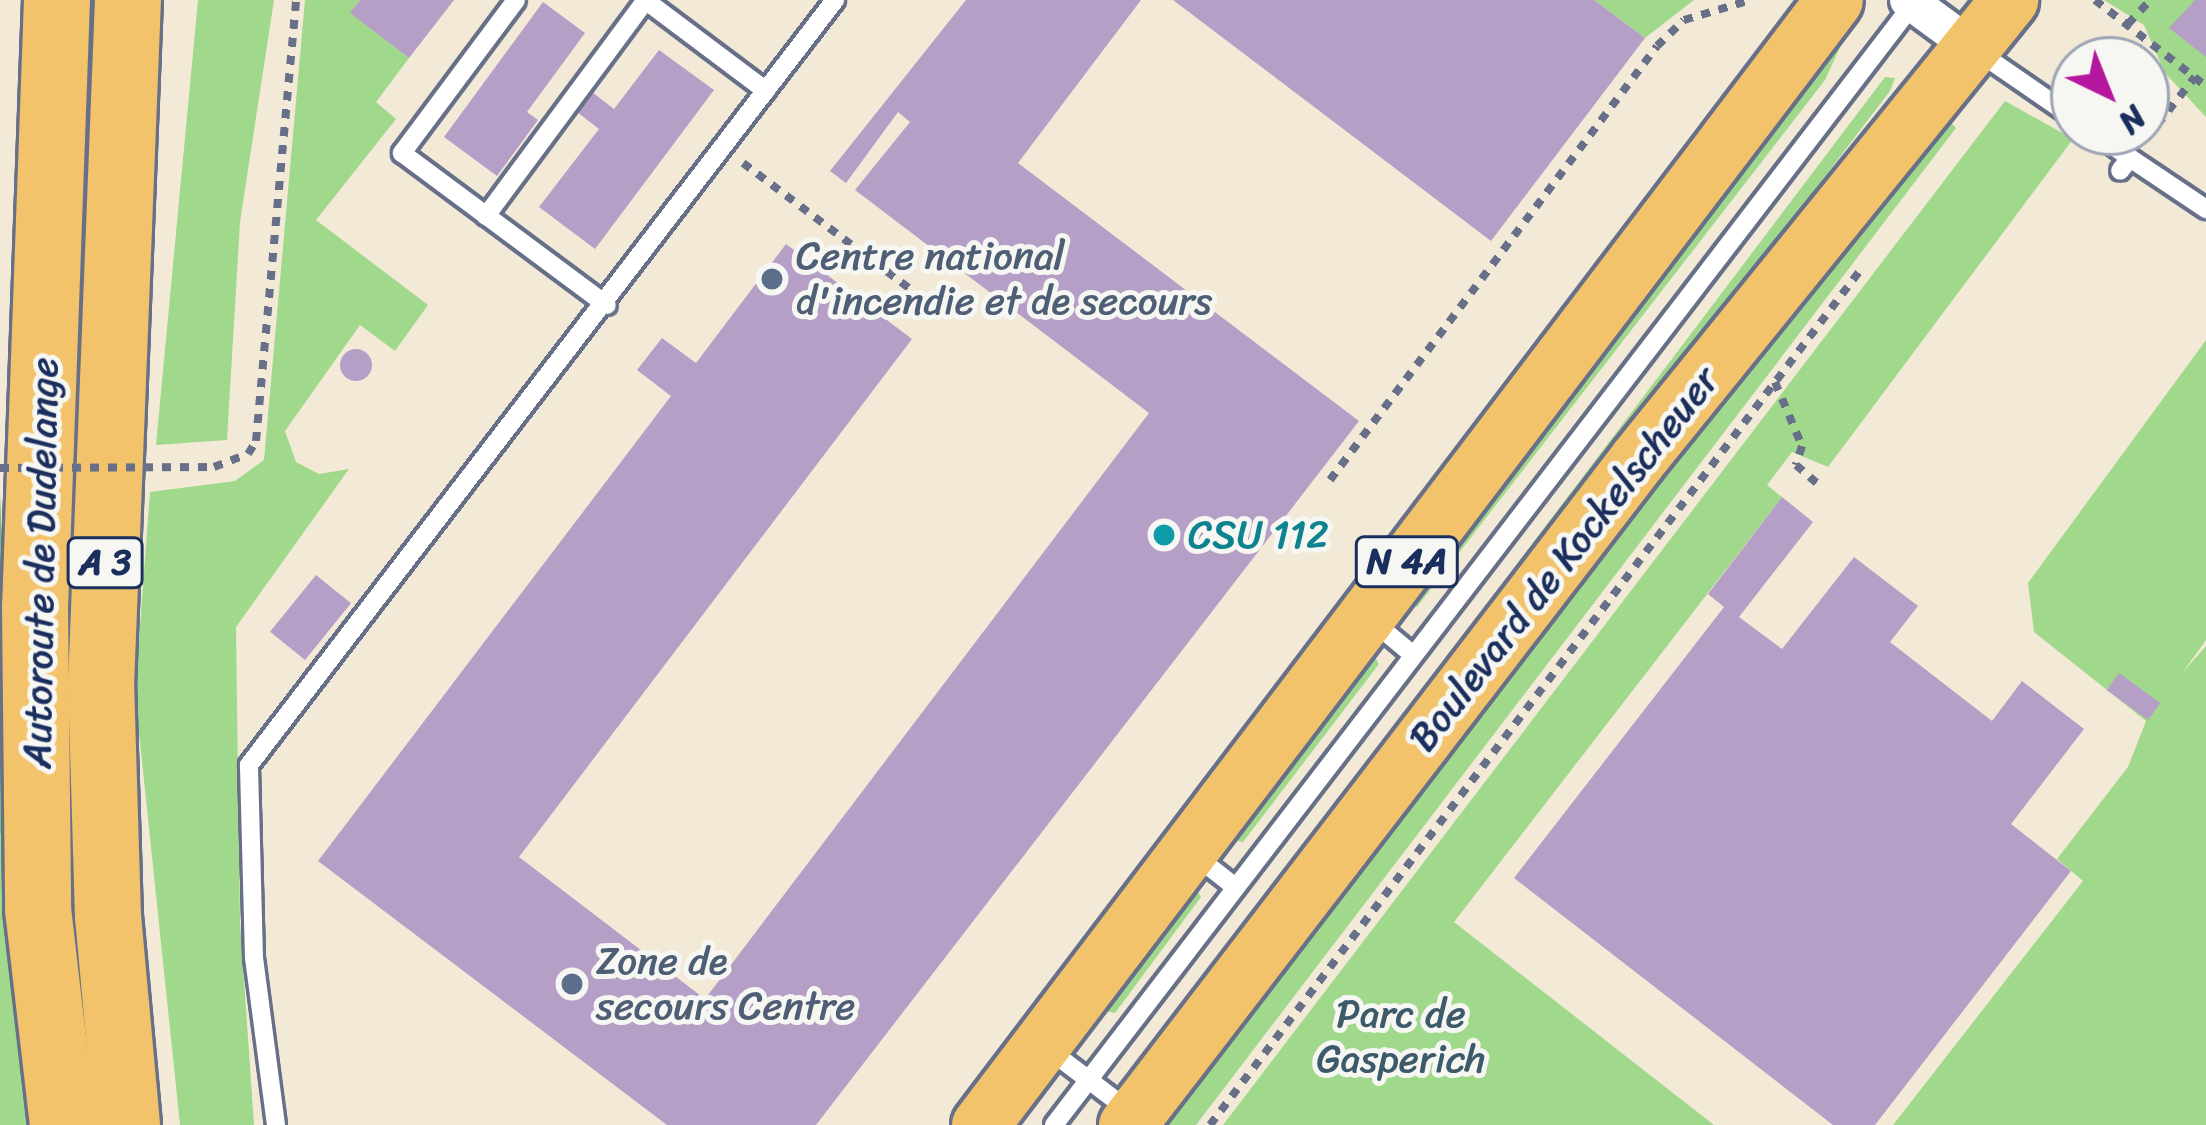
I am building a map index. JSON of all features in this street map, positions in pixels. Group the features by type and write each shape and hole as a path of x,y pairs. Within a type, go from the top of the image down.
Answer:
{"highway":[{"name":"Autoroute de Dudelange","path":"57,0 35,608 38,909 64,1125"},
{"name":"Autoroute de Dudelange","path":"127,1125 108,917 101,686 128,0"}],"main road":[{"name":"N 4A","path":"980,1125 1834,0"},
{"name":"Boulevard de Kockelscheuer","path":"1131,1120 1637,460 2009,0"}],"street":[{"path":"1912,1 1972,47"}],"lane":[{"path":"516,0 402,154 607,305"},
{"path":"486,216 646,0 766,92"},
{"path":"276,1125 254,958 249,765 607,305 835,0"},
{"name":"Boulevard de Kockelscheuer","path":"1054,1125 1912,1"},
{"path":"1972,47 2050,101"},
{"path":"2117,156 2206,209"},
{"path":"28,172 35,608"},
{"path":"1366,616 1413,655"},
{"path":"1188,850 1235,887"},
{"path":"1042,1045 1131,1120"}],"path":[{"path":"0,467 214,467 248,454 256,441 296,0"},
{"path":"1330,480 1657,46 1684,20 1751,0"},
{"path":"2095,0 2206,86"},
{"path":"2128,23 2150,0"},
{"path":"2125,165 2195,77"},
{"path":"722,147 942,313"},
{"path":"1210,1125 1872,255"},
{"path":"1775,382 1802,446 1796,465 1817,483"}],"green space":[{"path":"198,0 274,0 240,222 227,440 156,445"},
{"path":"305,0 360,0 351,13 409,58 376,102 396,119 316,220 428,305 395,351 360,325 285,431 296,462 319,474 349,469 236,627 240,922 254,1125 180,1125 135,694 150,492 235,481 264,460"},
{"path":"1594,0 1694,0 1645,38"},
{"path":"2104,0 2206,0 2206,117 2170,78 2170,36 2149,36 2144,25"},
{"path":"1836,35 1842,43 1825,80 1417,607 1407,599"},
{"path":"1885,77 1895,78 1890,91 1162,1048 1151,1048"},
{"name":"Parc de Gasperich","path":"2005,101 2050,126 2050,156 2060,156 1828,467 1792,452 1767,485 1782,497 1454,922 1714,1125 1223,1125"},
{"path":"1949,120 1956,128 1196,1125 1157,1125 1726,386 1816,289"},
{"path":"2206,340 2206,640 2183,672 2206,646 2206,1125 1893,1125 2083,881 2057,859 2128,767 2146,721 2034,632 2028,583"},
{"path":"0,493 4,586 13,833 0,833"},
{"path":"1373,654 1379,664 1243,842 1229,839"},
{"path":"0,833 13,833 30,1125 0,1125"},
{"path":"1195,886 1201,897 1115,1013 1097,1009"}],"building":[{"path":"360,0 454,0 409,58 350,13"},
{"name":"Centre national d'incendie et de secours","path":"966,0 1141,0 1018,163 1359,421 816,1125 667,1125 318,861 671,396 637,370 662,338 696,363 786,244 912,339 519,857 705,999 1149,413 855,190 910,122 898,112 846,183 830,171"},
{"path":"1173,0 1594,0 1645,38 1491,241"},
{"path":"2195,0 2206,0 2206,57 2169,28"},
{"path":"543,2 585,33 527,112 538,120 497,176 444,137"},
{"path":"659,50 714,90 595,249 539,207 599,129 577,112 592,92 614,109"},
{"path":"356,349 367,354 372,365 367,376 356,381 345,376 340,365 345,354"},
{"path":"1782,497 1813,522 1739,617 1782,649 1854,557 1918,606 1890,642 1992,721 2022,681 2084,729 2011,824 2071,871 1875,1125 1833,1125 1514,878 1724,607 1708,594"},
{"path":"316,575 351,603 305,660 270,632"},
{"path":"2119,673 2160,703 2148,720 2107,690"}],"place":[{"name":"Centre national d'incendie et de secours","path":"772,279"},
{"name":"CSU 112","path":"1164,535"},
{"name":"Zone de secours Centre","path":"572,984"}]}
